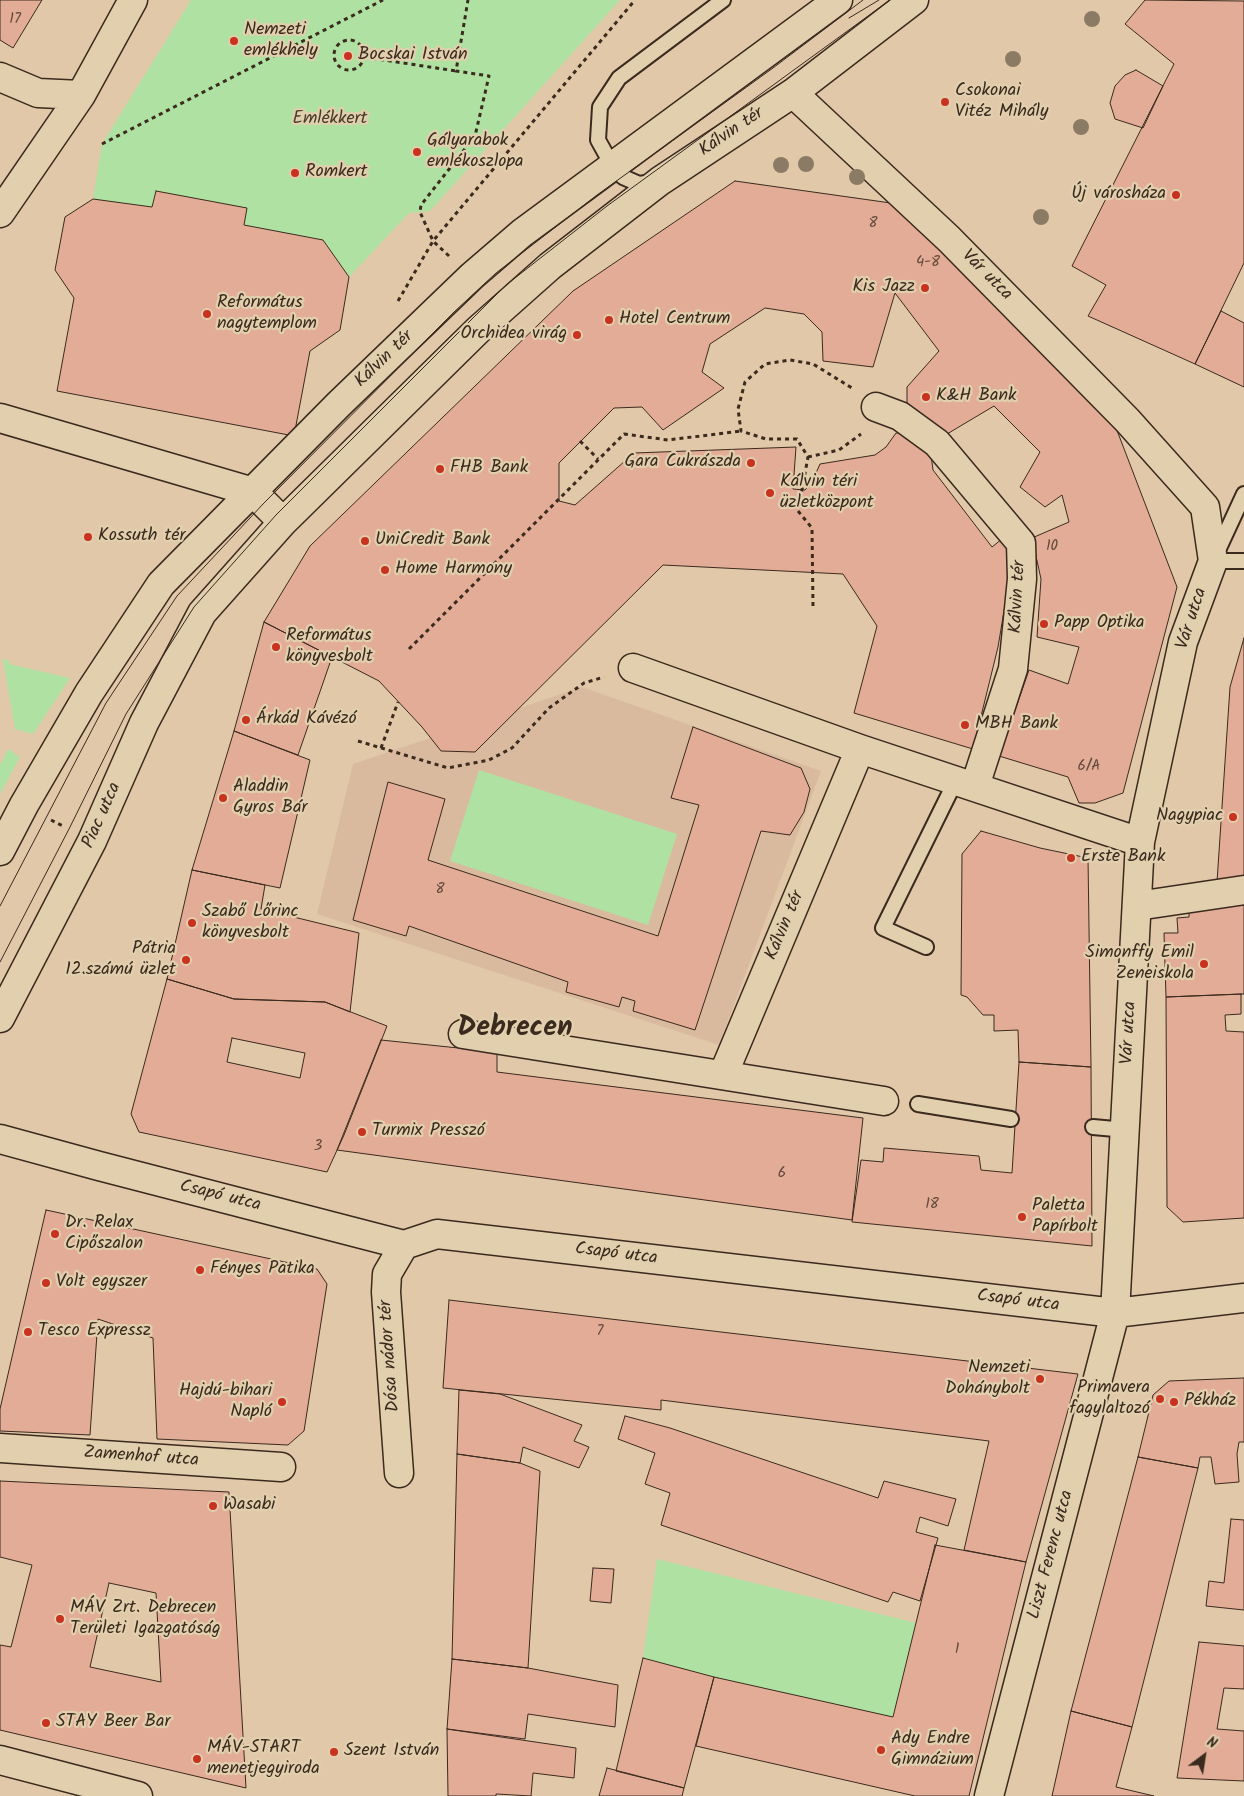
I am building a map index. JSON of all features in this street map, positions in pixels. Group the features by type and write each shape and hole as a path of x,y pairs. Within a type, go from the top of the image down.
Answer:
{"street":[{"path":"0,213 81,95 134,0"},
{"name":"Kálvin tér","path":"24,805 89,693 162,584 338,404 472,276 522,233 838,0"},
{"name":"Kálvin tér","path":"202,613 283,522 478,330 550,266 660,181 793,93 914,0"},
{"path":"0,77 38,93 81,95"},
{"name":"Vár utca","path":"793,93 949,239 1127,420 1205,507 1213,561 1183,642 1140,842 1115,1313"},
{"path":"522,233 550,266"},
{"name":"Kálvin tér","path":"876,407 900,416 936,443 1021,543 1022,579 1013,669 966,783"},
{"path":"0,418 253,492 283,522"},
{"name":"Piac utca","path":"0,1018 92,841 144,723 202,613"},
{"path":"633,668 817,732 860,749 1140,842"},
{"name":"Kálvin tér","path":"723,1075 860,749"},
{"path":"0,851 24,805"},
{"path":"1137,906 1244,890"},
{"path":"463,1034 884,1101"},
{"name":"Csapó utca","path":"0,1139 404,1245 437,1234 1115,1313 1244,1298"},
{"name":"Dósa nádor tér","path":"400,1472 386,1292 387,1274 404,1245"},
{"name":"Liszt Ferenc utca","path":"989,1796 1115,1313"},
{"name":"Zamenhof utca","path":"0,1448 281,1467"},
{"path":"0,1760 138,1796"}],"lane":[{"path":"660,181 639,184 622,177 613,167 598,140 600,107 619,78 724,0"},
{"path":"1244,494 1213,561 1244,560"},
{"path":"926,947 883,928 966,783"},
{"path":"918,1104 1011,1119"},
{"path":"1093,1126 1126,1130"}],"path":[{"path":"102,144 383,0"},
{"path":"456,71 468,0"},
{"path":"394,307 433,241 635,0"},
{"path":"352,39 362,46 364,57 358,67 346,70 336,64 334,52 340,42 352,39"},
{"path":"364,57 489,76 475,136 422,205 420,212 433,241 472,276"},
{"path":"741,431 738,409 745,382 765,364 790,360 813,364 843,381 876,407 860,436 839,450 808,457"},
{"path":"409,649 624,434 668,440 741,431 766,439 797,439 808,457 798,511 812,528 813,606"},
{"path":"580,442 598,459"},
{"path":"358,740 448,768 490,760 512,748 549,708 584,684 633,668"},
{"path":"381,748 398,702"},
{"path":"24,805 92,841"}],"shaded area":[{"path":"582,687 821,771 719,1045 317,914 353,764"}],"green space":[{"name":"Emlékkert","path":"191,0 620,0 430,211 409,213 349,277 323,240 244,225 247,208 156,191 152,207 93,199 102,144"},
{"path":"3,659 9,660 9,664 70,678 33,734 15,729"},
{"path":"8,749 20,757 0,794 0,765"},
{"path":"479,770 677,834 648,925 450,861"},
{"path":"657,1559 916,1623 893,1717 714,1677 643,1658"}],"building":[{"path":"0,0 42,0 13,48 0,40"},
{"name":"Új városháza","path":"1145,0 1244,1 1244,263 1195,364 1088,316 1106,285 1072,266 1174,64 1125,24"},
{"path":"1136,70 1163,86 1143,128 1115,119 1110,103 1115,86 1125,75"},
{"name":"Kálvin téri üzletközpont","path":"735,181 905,205 1113,420 1177,587 1123,793 1095,803 1079,803 1068,777 999,756 1029,670 1068,684 1079,647 1037,637 1041,579 1032,538 1069,522 1062,495 1045,507 1020,487 1040,452 994,406 942,437 907,410 907,387 939,351 895,293 873,367 823,361 822,332 804,314 765,308 710,344 702,372 724,388 663,430 642,407 614,408 559,463 559,501 575,505 634,453 796,447 793,489 805,490 812,482 820,464 875,455 886,447 896,433 916,433 930,447 933,470 992,547 1002,539 1017,557 1008,587 998,647 973,749 854,713 877,626 843,574 663,565 475,752 441,751 422,727 379,681 264,622 310,546 573,291"},
{"name":"Református nagytemplom","path":"156,191 247,208 244,225 323,240 349,277 340,330 310,351 294,436 57,391 74,298 55,270 65,217 93,199 152,207"},
{"path":"1221,311 1244,323 1244,387 1195,364"},
{"path":"264,622 332,657 298,755 234,731"},
{"name":"Nagypiac","path":"1244,638 1244,878 1217,882 1230,687"},
{"path":"693,727 801,768 810,789 804,812 790,835 761,831 695,1030 633,1011 635,1001 622,997 619,1007 566,992 568,982 409,926 406,936 353,920 388,782 445,799 428,860 658,936 699,805 671,798"},
{"path":"234,731 310,760 280,888 192,870"},
{"path":"981,831 1040,848 1088,858 1091,1067 1019,1062 1018,1030 994,1031 994,1015 983,1015 967,997 961,995 962,854"},
{"path":"192,870 265,885 261,909 359,933 350,1012 325,1002 234,999 167,979"},
{"name":"Simonffy Emil Zeneiskola","path":"1244,900 1244,994 1166,997 1164,933 1178,933 1177,918 1189,917 1189,902"},
{"path":"167,979 234,999 325,1002 387,1026 344,1135 327,1172 139,1132 131,1114","holes":["232,1038 305,1053 300,1078 227,1062"]},
{"path":"1241,994 1241,1014 1225,1015 1226,1031 1244,1032 1244,1218 1183,1222 1167,1207 1166,997"},
{"path":"381,1040 497,1052 497,1072 863,1118 852,1220 337,1150"},
{"path":"1019,1062 1091,1067 1092,1246 852,1222 861,1160 883,1162 884,1148 979,1156 981,1170 1012,1173"},
{"path":"46,1210 317,1269 327,1284 304,1431 288,1445 157,1439 153,1338 98,1319 90,1435 0,1431 0,1409"},
{"path":"449,1300 1078,1374 1026,1562 964,1550 989,1441 661,1400 661,1410 443,1388"},
{"path":"1244,1378 1244,1442 1239,1442 1237,1454 1239,1482 1215,1484 1211,1457 1200,1457 1198,1468 1138,1457 1153,1395 1169,1381"},
{"path":"459,1390 500,1394 582,1425 574,1441 589,1447 579,1468 523,1447 520,1463 457,1454"},
{"path":"625,1416 670,1428 878,1498 884,1481 956,1499 948,1526 920,1517 916,1532 938,1538 920,1601 893,1592 888,1602 661,1525 670,1493 645,1484 655,1453 618,1439"},
{"path":"457,1454 520,1463 540,1471 528,1668 452,1659"},
{"path":"1138,1457 1198,1468 1132,1727 1071,1711"},
{"name":"MÁV Zrt. Debrecen Területi Igazgatóság","path":"0,1481 229,1492 246,1788 0,1730 0,1645 11,1647 32,1565 0,1557","holes":["109,1583 156,1593 161,1682 90,1667"]},
{"path":"1231,1519 1244,1520 1244,1610 1206,1606 1209,1581 1224,1583"},
{"path":"935,1545 1026,1562 969,1796 915,1796 696,1746 714,1677 893,1717"},
{"path":"593,1568 614,1569 611,1603 590,1601"},
{"path":"1199,1642 1244,1646 1244,1689 1224,1688 1217,1729 1244,1731 1244,1781 1177,1778"},
{"path":"643,1658 714,1677 684,1788 616,1771"},
{"path":"452,1659 528,1668 618,1685 615,1727 528,1714 525,1739 447,1729"},
{"path":"1071,1711 1132,1727 1116,1787 1154,1796 1052,1796"},
{"path":"447,1729 576,1748 574,1778 533,1773 531,1796 496,1794 496,1796 448,1796"},
{"path":"607,1768 684,1788 682,1796 599,1796"}],"tram line":[{"path":"0,906 106,703 177,596 264,503 454,312 496,273 597,195 773,68 863,0"},
{"path":"849,18 879,0"},
{"path":"0,962 126,714 194,607 276,515 506,285 607,206 890,0"}],"place":[{"name":"Nemzeti emlékhely","path":"234,41"},
{"name":"Bocskai István","path":"348,56"},
{"name":"Csokonai Vitéz Mihály","path":"945,102"},
{"name":"Gályarabok emlékoszlopa","path":"417,152"},
{"name":"Romkert","path":"295,173"},
{"name":"Új városháza","path":"1176,195"},
{"name":"Kis Jazz","path":"925,288"},
{"name":"Református nagytemplom","path":"207,314"},
{"name":"Hotel Centrum","path":"609,320"},
{"name":"Orchidea virág","path":"577,335"},
{"name":"K&H Bank","path":"926,397"},
{"name":"Gara Cukrászda","path":"751,463"},
{"name":"FHB Bank","path":"440,469"},
{"name":"Kálvin téri üzletközpont","path":"770,493"},
{"name":"Kossuth tér","path":"88,537"},
{"name":"UniCredit Bank","path":"365,541"},
{"name":"Home Harmony","path":"385,570"},
{"name":"Papp Optika","path":"1044,624"},
{"name":"Református könyvesbolt","path":"276,647"},
{"name":"Árkád Kávézó","path":"246,720"},
{"name":"MBH Bank","path":"965,725"},
{"name":"Aladdin Gyros Bár","path":"223,798"},
{"name":"Nagypiac","path":"1233,817"},
{"name":"Erste Bank","path":"1071,858"},
{"name":"Szabő Lőrinc könyvesbolt","path":"192,923"},
{"name":"Pátria 12.számú üzlet","path":"186,960"},
{"name":"Simonffy Emil Zeneiskola","path":"1204,964"},
{"name":"Turmix Presszó","path":"362,1132"},
{"name":"Paletta Papírbolt","path":"1022,1217"},
{"name":"Dr. Relax Cipőszalon","path":"55,1234"},
{"name":"Fényes Patika","path":"200,1270"},
{"name":"Volt egyszer","path":"46,1283"},
{"name":"Tesco Expressz","path":"28,1332"},
{"name":"Nemzeti Dohánybolt","path":"1040,1379"},
{"name":"Primavera fagylaltozó","path":"1160,1399"},
{"name":"Hajdú-bihari Napló","path":"282,1402"},
{"name":"Pékház","path":"1174,1402"},
{"name":"Wasabi","path":"213,1506"},
{"name":"MÁV Zrt. Debrecen Területi Igazgatóság","path":"60,1619"},
{"name":"STAY Beer Bar","path":"46,1723"},
{"name":"Ady Endre Gimnázium","path":"881,1750"},
{"name":"Szent István","path":"334,1752"},
{"name":"MÁV-START menetjegyiroda","path":"197,1759"}],"district":[{"name":"Debrecen","path":"515,1030"}]}
